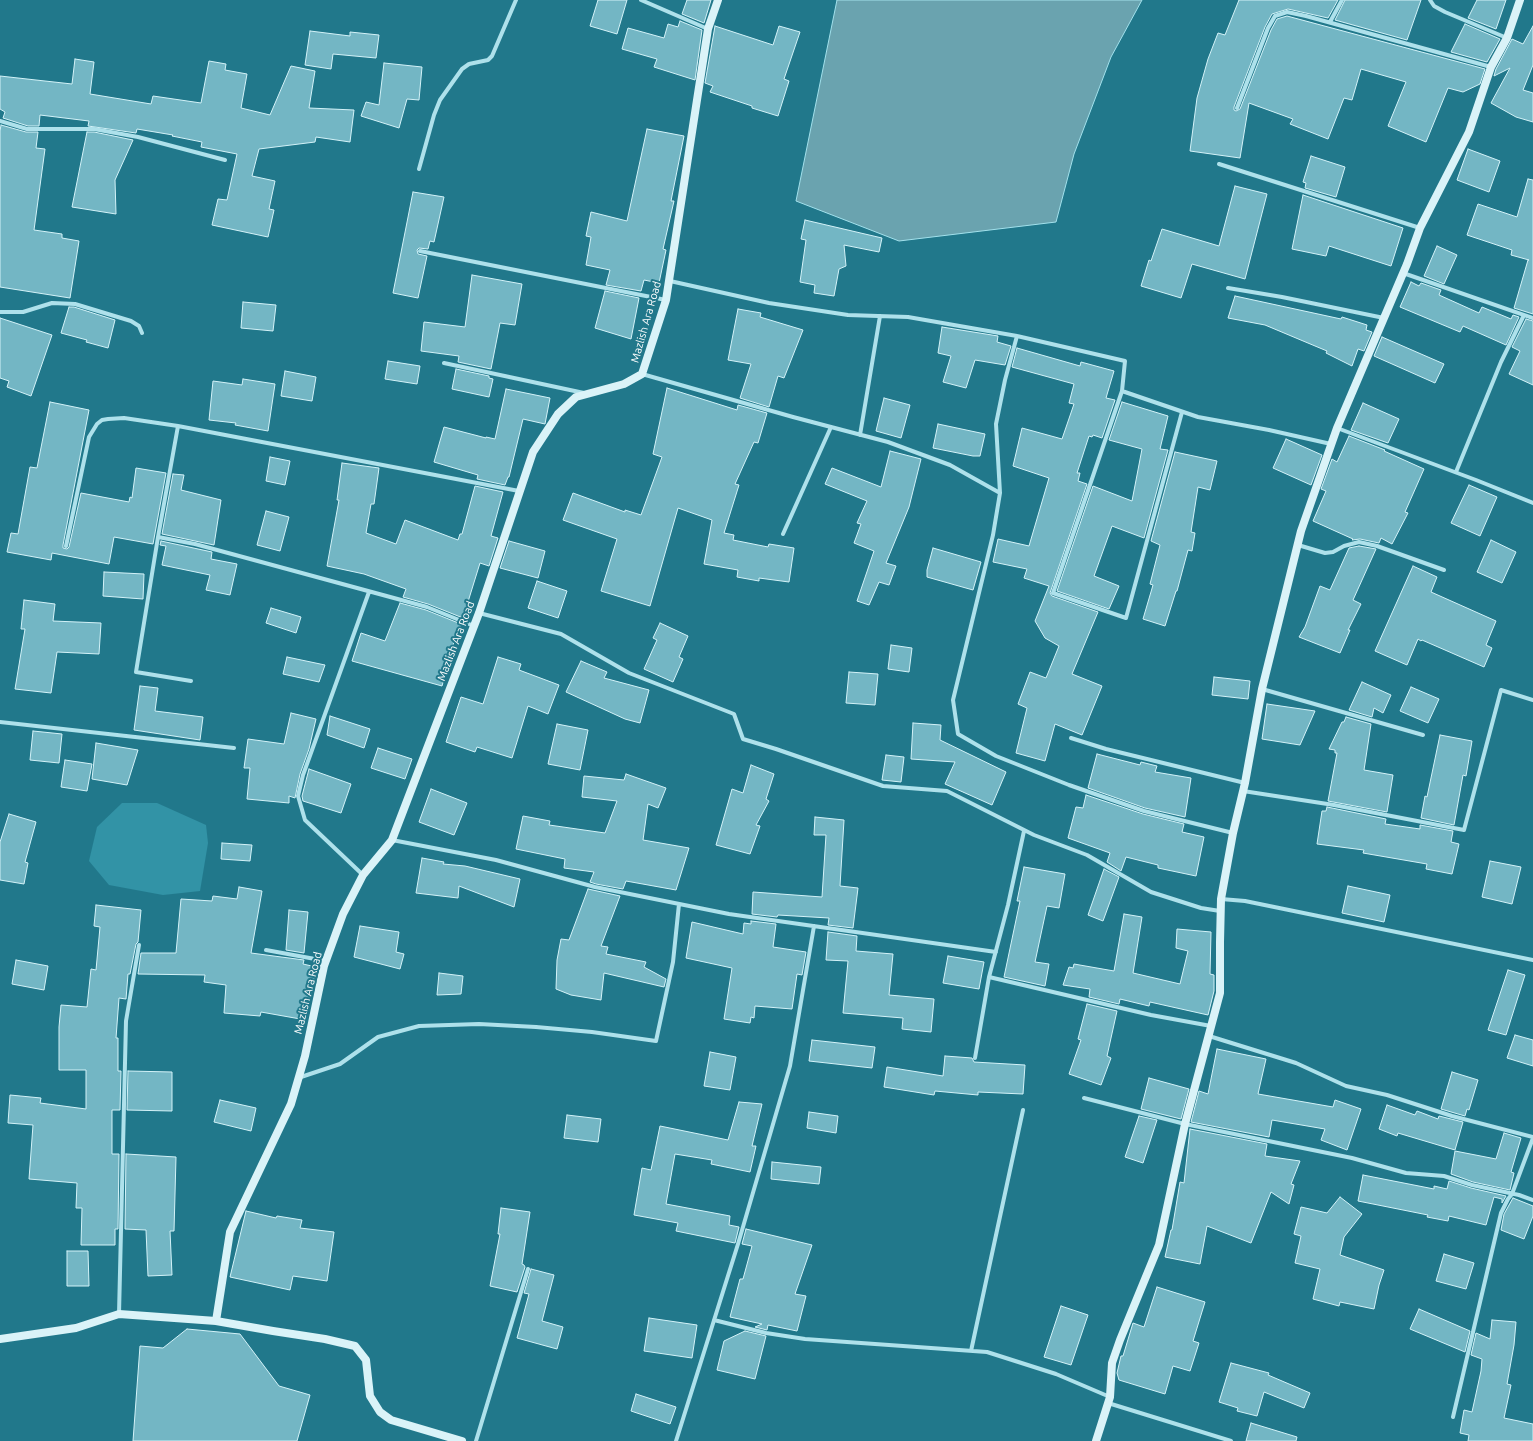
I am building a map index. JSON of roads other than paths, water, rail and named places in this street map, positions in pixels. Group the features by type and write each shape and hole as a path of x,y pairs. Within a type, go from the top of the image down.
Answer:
{"street":[{"path":"419,169 434,115 440,100 462,69 469,64 488,60 492,56 516,0"},
{"path":"640,0 708,29"},
{"name":"Mazlish Ara Road","path":"216,1321 230,1232 291,1104 326,961 343,914 363,875 392,840 479,613 533,452 558,414 576,397 624,384 642,374 666,300 670,281 708,29 718,0"},
{"path":"1330,22 1342,0"},
{"path":"1430,0 1434,6 1445,12 1507,38"},
{"path":"1096,1441 1109,1400 1112,1363 1159,1245 1185,1124 1220,993 1221,899 1262,689 1301,531 1337,428 1403,273 1420,228 1469,132 1491,67 1507,38 1520,0"},
{"path":"1237,108 1268,28 1275,16 1288,12 1330,22 1491,67"},
{"path":"0,121 27,129 94,129 138,136 225,160"},
{"path":"1219,164 1420,228"},
{"path":"420,252 666,300"},
{"path":"1403,273 1533,318"},
{"path":"670,281 769,303 848,316 908,317 1017,336 1125,361 1122,391 1053,593 1126,618 1182,412"},
{"path":"1228,288 1282,297 1384,318"},
{"path":"0,312 23,312 52,303 75,304 131,321 140,326 142,333"},
{"path":"1456,472 1501,362 1524,315"},
{"path":"860,435 880,316"},
{"path":"1017,336 996,424 1000,493 993,535 953,700 958,734 996,756 1077,787 1144,811 1233,833"},
{"path":"444,363 588,394"},
{"path":"642,374 888,442 950,465 1000,493"},
{"path":"1122,391 1198,417 1269,430 1332,444"},
{"path":"66,546 90,438 97,424 102,420 108,419 124,418 178,426 519,491"},
{"path":"178,426 136,672 191,681"},
{"path":"782,534 831,427"},
{"path":"1337,428 1456,472 1533,503"},
{"path":"158,537 195,544 427,607 474,626"},
{"path":"1298,545 1325,553 1333,552 1344,546 1359,542 1378,546 1444,570"},
{"path":"363,875 305,820 298,796 303,775 369,592"},
{"path":"479,613 561,634 629,673 734,714 743,739 883,786 947,791 1024,831 1087,855 1151,892 1201,908 1221,911"},
{"path":"1262,689 1423,735"},
{"path":"1071,738 1244,787 1464,830 1500,690 1533,700"},
{"path":"0,722 234,748"},
{"path":"974,1058 989,977 1008,905 1024,831"},
{"path":"392,840 496,860 595,887 729,914 996,952"},
{"path":"1221,899 1245,901 1533,960"},
{"path":"298,1078 340,1064 378,1037 419,1026 479,1024 536,1027 656,1040 673,962 678,904"},
{"path":"676,1441 738,1244 790,1066 814,926"},
{"path":"119,1314 126,1021 139,945"},
{"path":"266,950 326,961"},
{"path":"989,977 1151,1015 1211,1026"},
{"path":"1209,1036 1296,1063 1346,1086 1387,1095 1452,1116 1533,1137 1512,1194 1508,1199 1502,1213 1453,1417"},
{"path":"1084,1098 1185,1124 1352,1158 1406,1173 1444,1176 1472,1185 1533,1200"},
{"path":"971,1351 1023,1110"},
{"path":"476,1441 528,1269"},
{"path":"0,1339 76,1328 119,1314 216,1321 325,1339 355,1346 366,1360 370,1396 380,1412 391,1420 462,1441"},
{"path":"714,1320 766,1333 805,1339 987,1352 1056,1374 1109,1400 1231,1441"}]}
